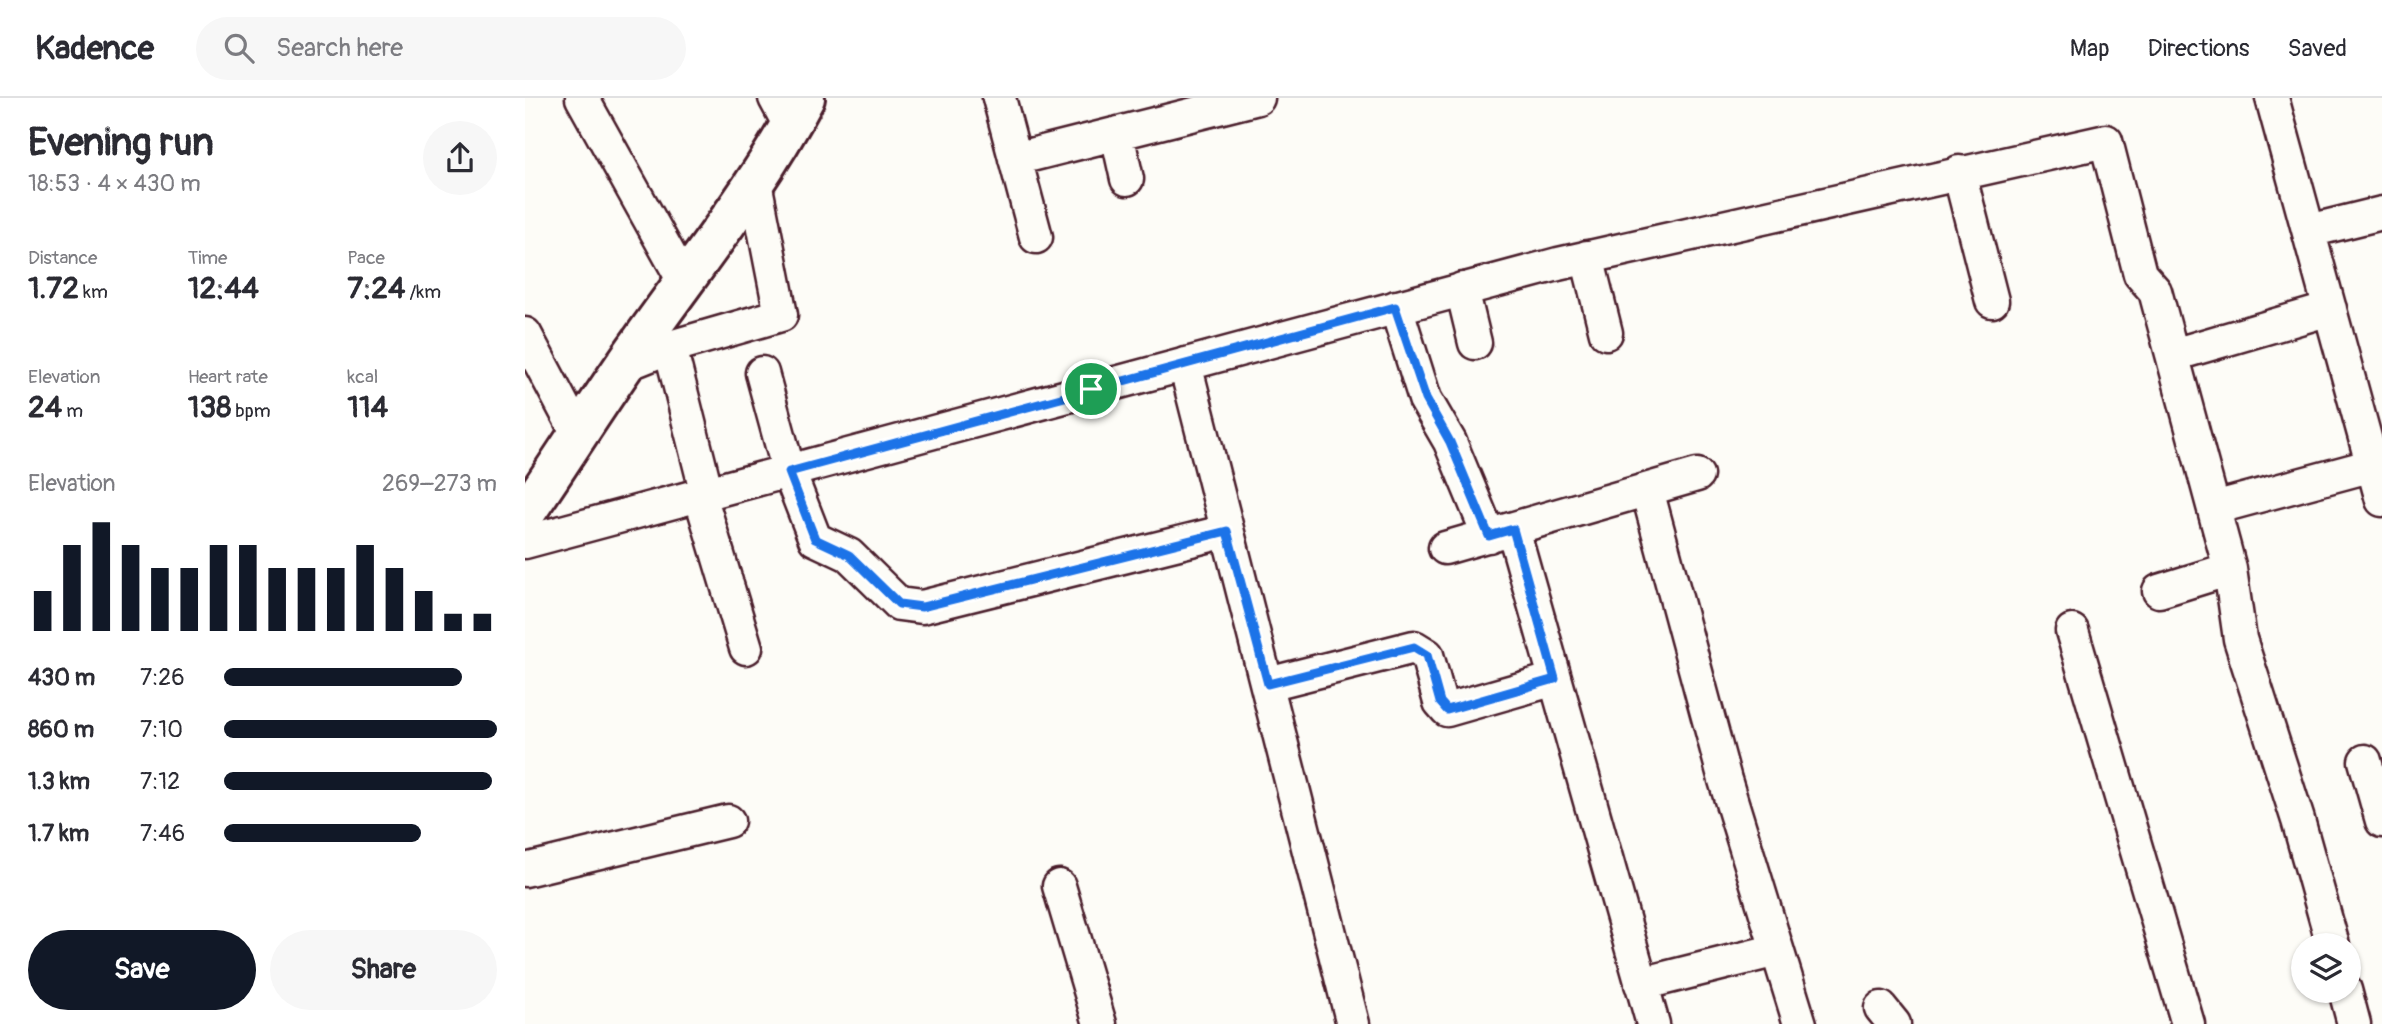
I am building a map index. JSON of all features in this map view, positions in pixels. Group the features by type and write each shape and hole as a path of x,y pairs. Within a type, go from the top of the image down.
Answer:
{"street":[{"path":"582,98 685,284"},
{"path":"999,98 1036,237"},
{"path":"1016,159 1258,98"},
{"path":"2271,98 2382,500"},
{"path":"525,514 625,365 755,182 790,107"},
{"path":"1117,134 1128,178"},
{"path":"525,542 1587,257 2106,141 2140,274 2155,291 2231,569 2240,639 2298,820 2330,933"},
{"path":"1959,172 1992,301"},
{"path":"625,365 670,347 781,315 755,182"},
{"path":"2309,231 2382,214"},
{"path":"1587,257 1606,333"},
{"path":"1462,289 1475,343"},
{"path":"1395,307 1426,399 1501,532 1555,679 1653,1024"},
{"path":"2173,355 2330,309"},
{"path":"525,334 579,436"},
{"path":"670,347 704,495 745,648"},
{"path":"1185,364 1353,1024"},
{"path":"762,373 789,472 815,539 849,555 899,604 922,607 1227,531"},
{"path":"2214,508 2373,465"},
{"path":"1445,548 1697,475"},
{"path":"1647,490 1725,780 1800,1024"},
{"path":"2159,592 2231,569"},
{"path":"2072,631 2188,1024"},
{"path":"1268,684 1414,647 1427,655 1440,702 1447,710 1555,679"},
{"path":"2365,761 2382,821"},
{"path":"525,870 728,821"},
{"path":"1059,886 1100,1024"},
{"path":"1641,984 1777,950"},
{"path":"2348,1003 2354,1024"}],"route":[{"path":"1395,307 1426,399 1450,442 1489,536 1513,529 1555,679 1447,710 1440,702 1427,655 1414,647 1268,684 1227,531 922,607 899,604 849,555 815,539 789,472 1091,389 1395,307"}]}
